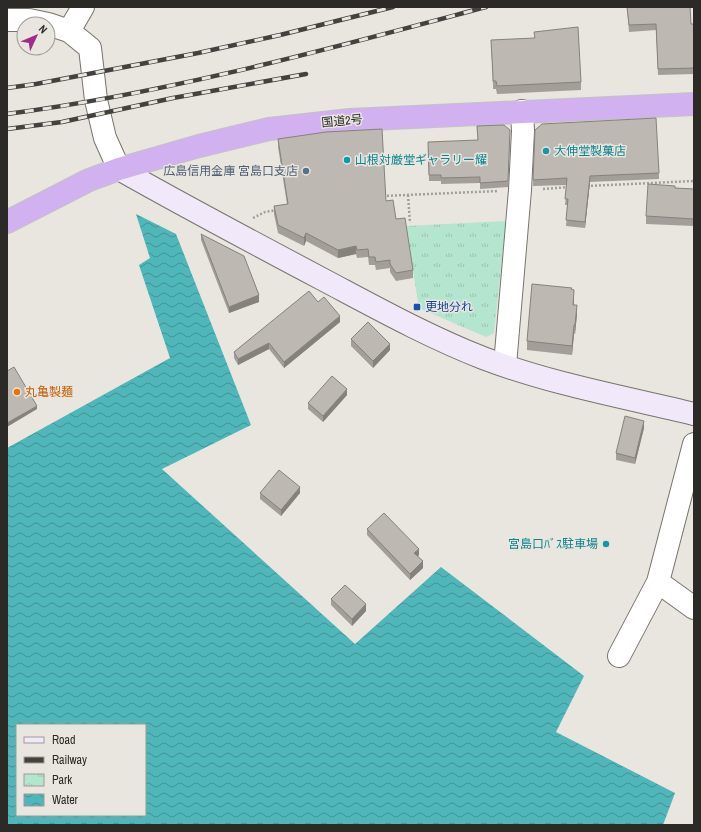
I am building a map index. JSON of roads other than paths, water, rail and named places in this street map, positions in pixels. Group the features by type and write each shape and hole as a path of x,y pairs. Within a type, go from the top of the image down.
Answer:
{"highway":[{"name":"国道2号","path":"7,222 89,180 119,169 199,146 269,129 350,120 694,104"}],"street":[{"path":"69,31 83,7"},
{"path":"56,27 69,31 90,48 96,100 105,138 119,169 189,208 442,341 484,358 528,373 694,414"},
{"path":"505,365 520,190 523,130 522,111"},
{"path":"619,656 658,582 694,444"},
{"path":"658,582 694,608"}],"water":[{"path":"136,214 176,234 251,425 162,469 355,644 441,567 584,676 556,732 675,793 663,825 7,825 7,448 170,358 139,265 150,258"}],"railway":[{"path":"7,88 36,84 198,53 280,35 393,7"},
{"path":"7,114 68,105 188,82 308,54 486,7"},
{"path":"7,129 62,122 173,98 306,74"}],"place":[{"name":"大伸堂製菓店","path":"546,151"},
{"name":"山根対厳堂ギャラリー耀","path":"347,160"},
{"name":"広島信用金庫 宮島口支店","path":"306,171"},
{"name":"更地分れ","path":"417,307"},
{"name":"丸亀製麺","path":"17,392"},
{"name":"宮島口ﾊﾞｽ駐車場","path":"606,544"}]}
